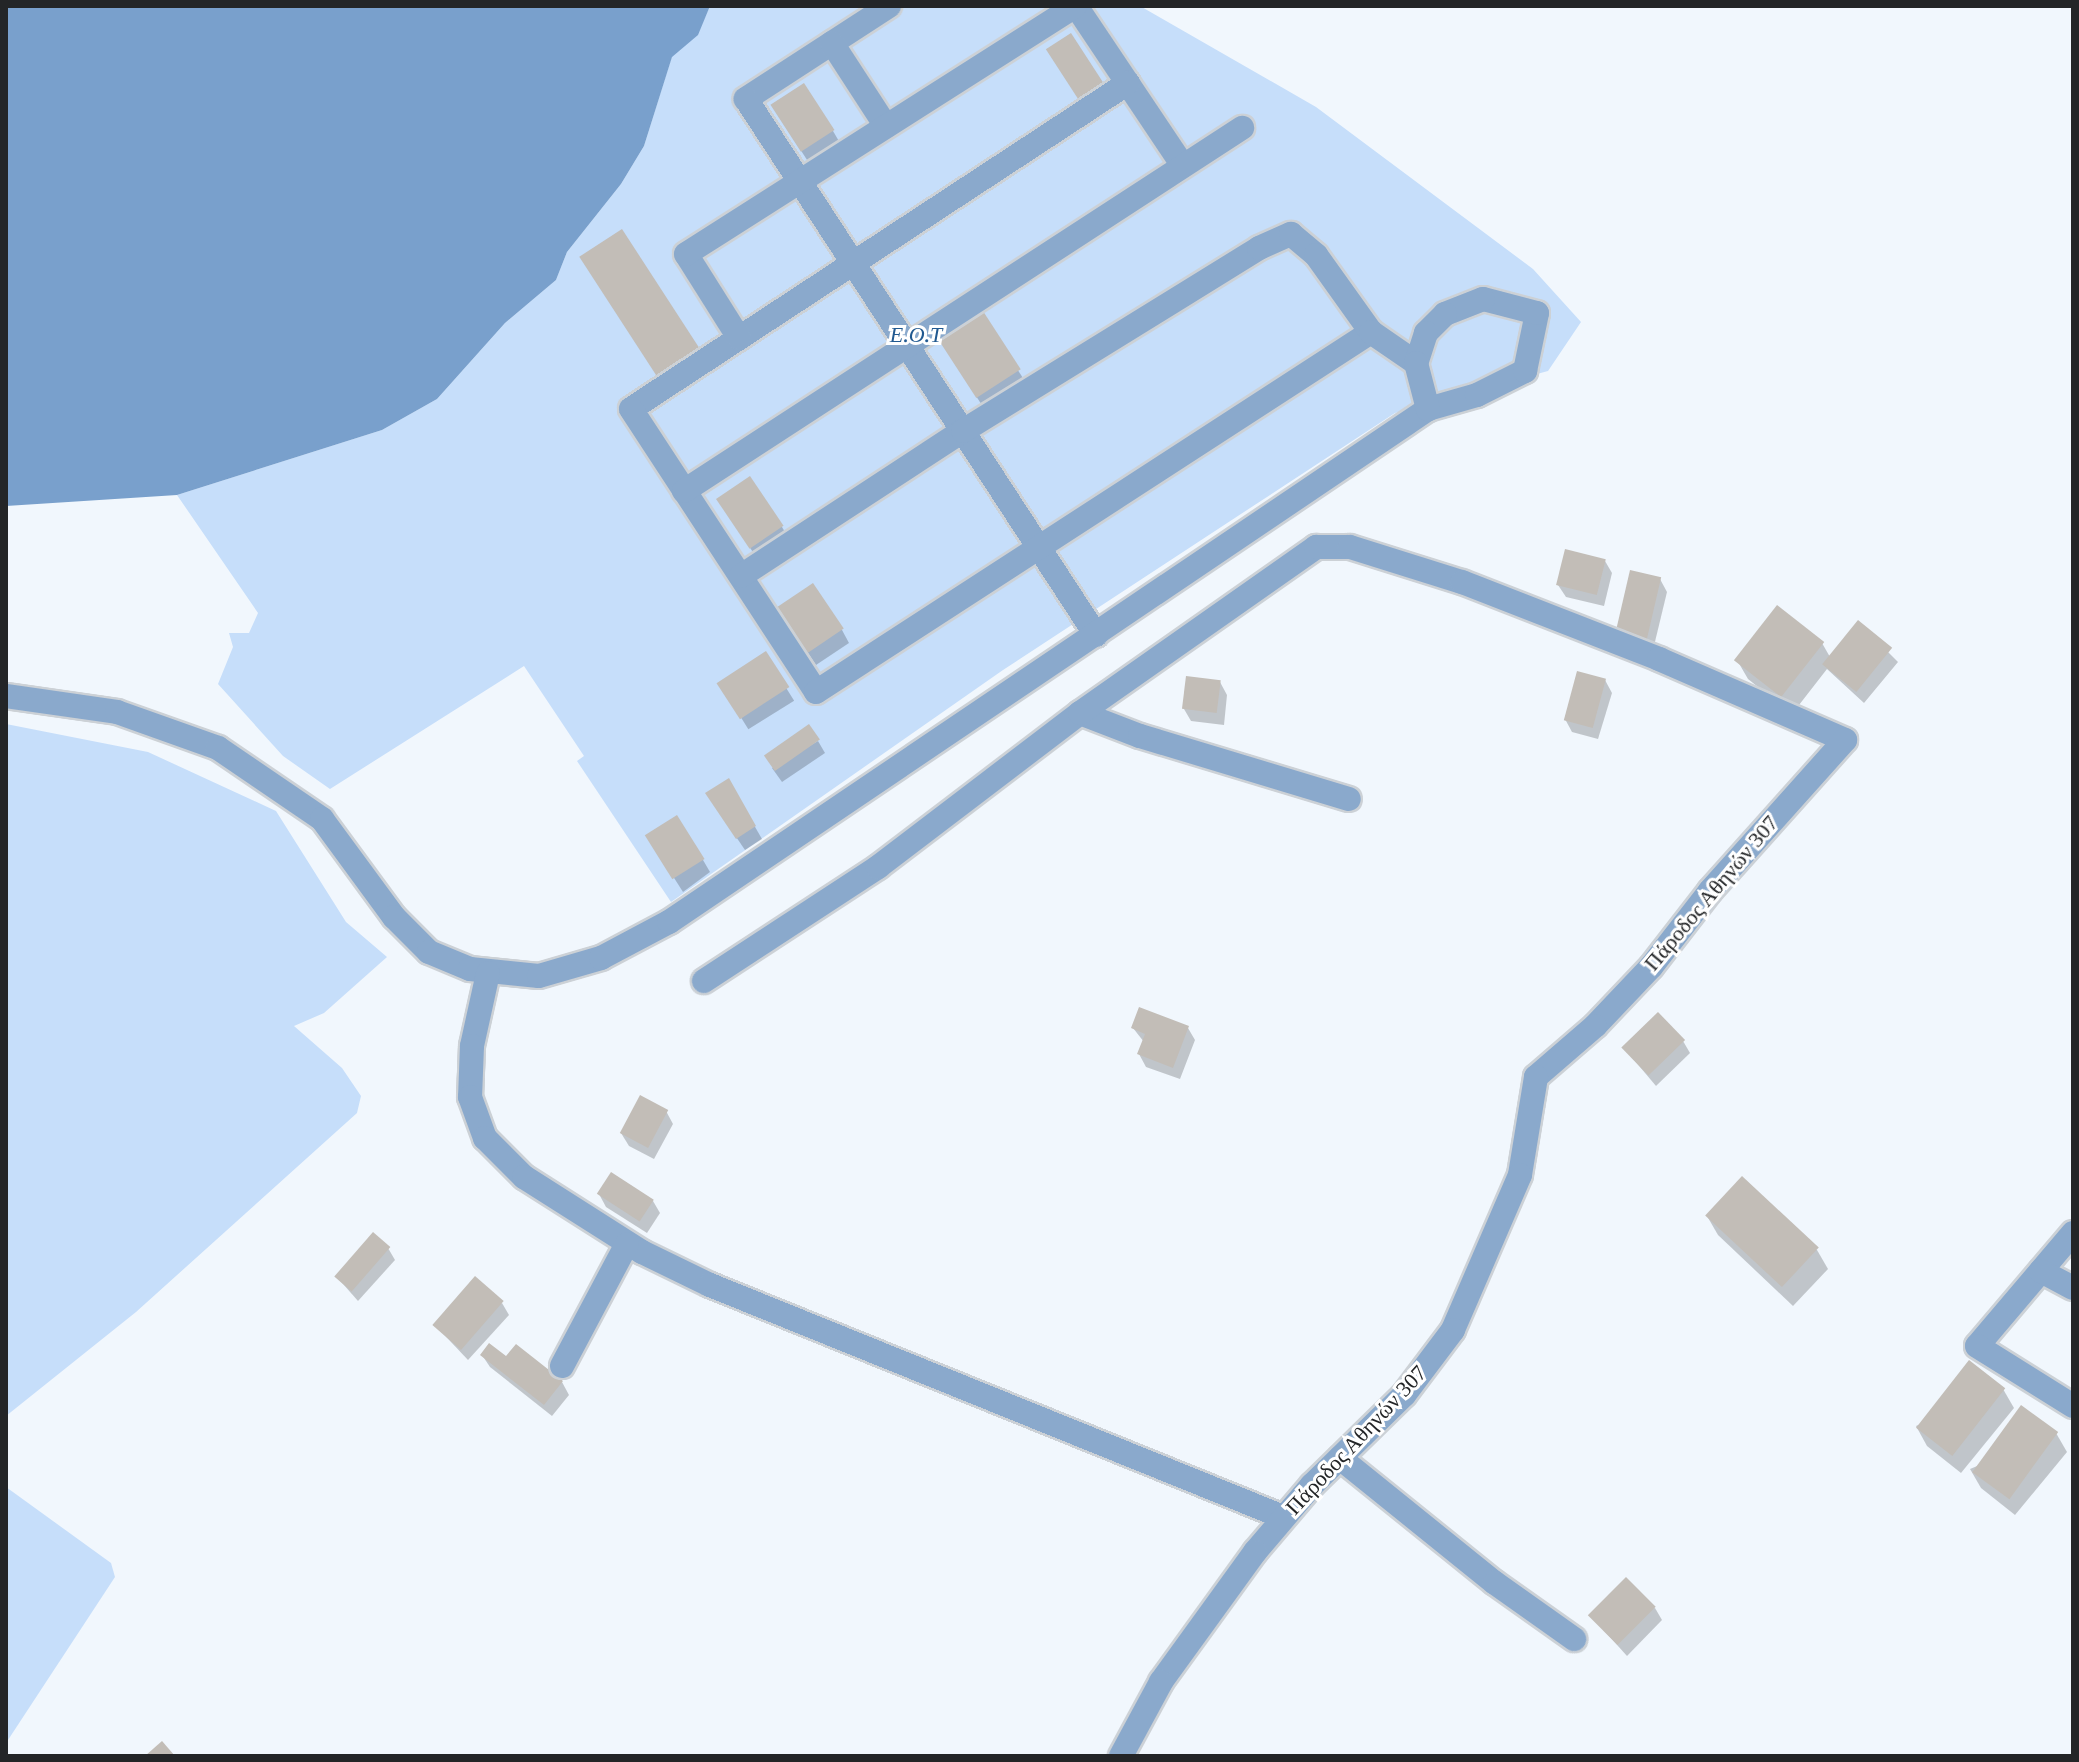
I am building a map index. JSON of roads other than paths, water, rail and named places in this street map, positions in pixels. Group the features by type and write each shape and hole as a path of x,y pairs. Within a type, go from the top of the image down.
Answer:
{"street":[{"path":"889,6 746,99 1096,635"},
{"path":"739,338 686,254 1075,6 1183,166"},
{"path":"832,43 886,126"},
{"path":"1128,83 631,409 816,692 1371,332"},
{"path":"684,491 1242,128"},
{"path":"741,576 963,431 1259,248 1291,234 1316,255 1371,332 1416,363"},
{"path":"6,696 139,718 231,755 322,819 421,946 451,964 488,973 539,976 616,951 703,900 1428,409 1477,395 1525,371 1537,313 1483,299 1445,314 1426,333 1416,363 1428,409"},
{"name":"Πάροδος Αθηνών 307","path":"1080,713 1300,556 1330,545 1386,557 1559,618 1845,740 1738,859 1642,976 1595,1026 1536,1077 1520,1175 1463,1313 1404,1395 1283,1517 1179,1655 1121,1756"},
{"path":"704,981 878,867 1080,713 1140,736 1349,799"},
{"path":"488,973 469,1071 479,1127 524,1177 627,1244 710,1285 1283,1517"},
{"path":"2073,1233 1977,1346 2073,1406"},
{"path":"562,1366 627,1244"},
{"path":"2041,1271 2073,1288"},
{"path":"1340,1458 1495,1583 1574,1639"}],"park label":[{"name":"E.O.T","path":"916,335"}]}
